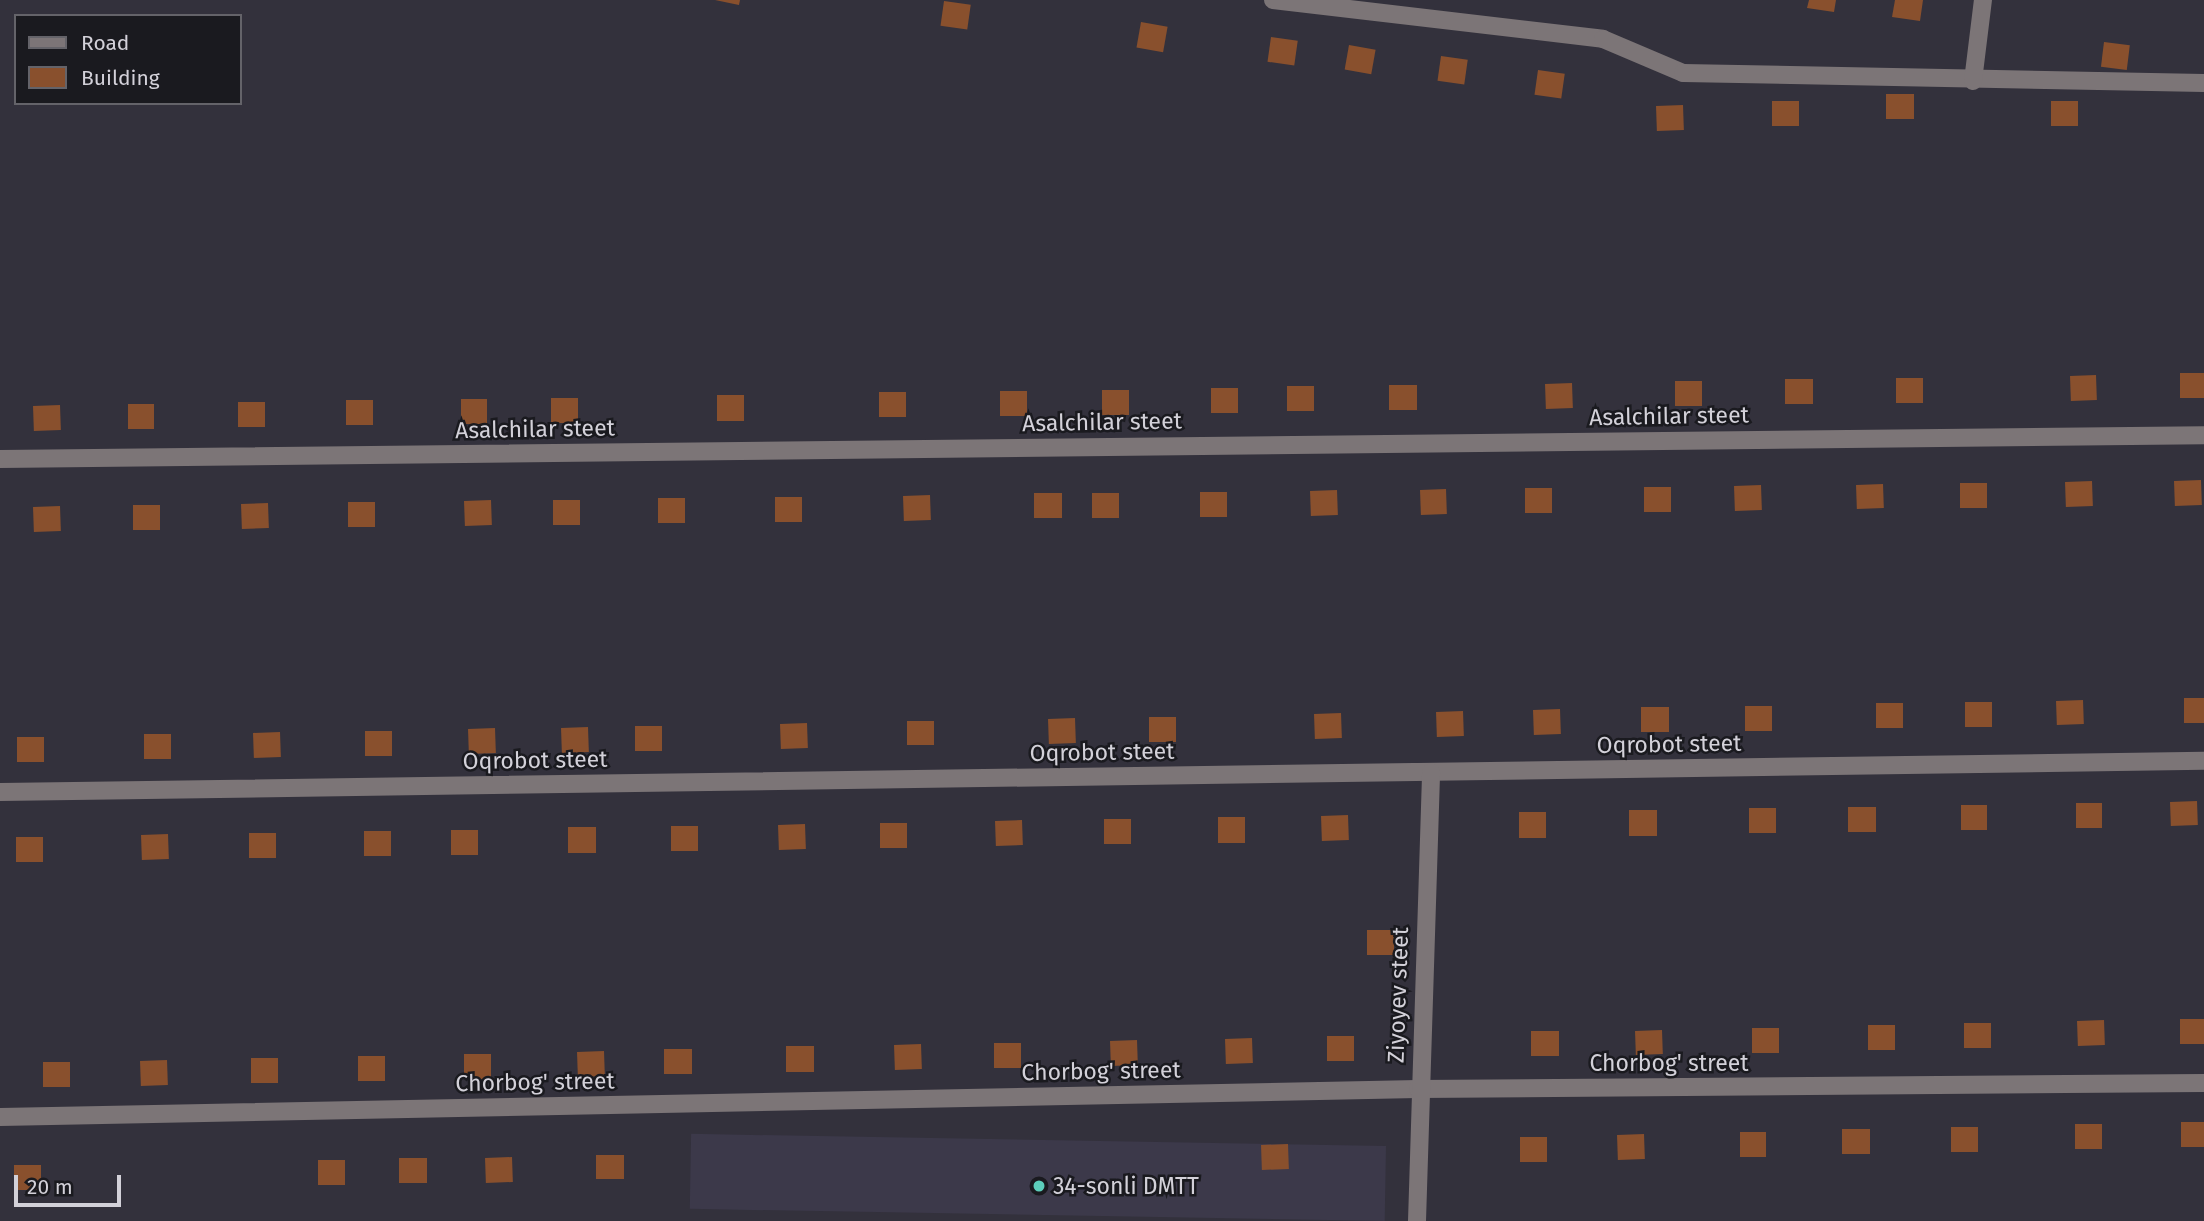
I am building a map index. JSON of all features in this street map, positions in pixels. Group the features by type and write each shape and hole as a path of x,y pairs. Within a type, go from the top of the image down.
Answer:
{"street":[{"path":"1273,0 1604,39 1683,73 2204,83"},
{"path":"1973,80 1983,0"},
{"name":"Asalchilar steet","path":"0,459 2204,435"},
{"name":"Oqrobot steet","path":"0,792 2204,761"},
{"name":"Ziyoyev steet","path":"1418,1221 1418,1089 1431,772"},
{"name":"Chorbog' street","path":"0,1117 1418,1089 2204,1083"}],"shaded area":[{"name":"34-sonli DMTT","path":"691,1134 1386,1146 1385,1221 690,1209"}],"building":[{"path":"715,0 740,0 739,5"},
{"path":"1809,0 1836,0 1834,12 1807,8"},
{"path":"1895,0 1923,0 1920,21 1892,17"},
{"path":"944,1 971,5 967,30 941,26"},
{"path":"1141,22 1168,27 1163,52 1136,48"},
{"path":"1271,37 1298,41 1294,66 1268,62"},
{"path":"2104,42 2130,45 2127,70 2101,67"},
{"path":"1349,45 1376,50 1371,74 1345,70"},
{"path":"1441,56 1468,60 1464,85 1438,81"},
{"path":"1538,70 1565,74 1561,99 1535,95"},
{"path":"1886,94 1914,94 1914,119 1886,119"},
{"path":"1772,101 1799,101 1799,126 1772,126"},
{"path":"2051,101 2078,101 2078,126 2051,126"},
{"path":"1683,105 1684,130 1657,131 1656,106"},
{"path":"2180,373 2204,373 2204,398 2180,398"},
{"path":"2096,375 2097,400 2071,401 2070,376"},
{"path":"1896,378 1923,378 1923,403 1896,403"},
{"path":"1785,379 1813,379 1813,404 1785,404"},
{"path":"1675,381 1702,381 1702,406 1675,406"},
{"path":"1572,383 1573,408 1546,409 1545,384"},
{"path":"1389,385 1417,385 1417,410 1389,410"},
{"path":"1287,386 1314,386 1314,411 1287,411"},
{"path":"1211,388 1238,388 1238,413 1211,413"},
{"path":"1102,390 1129,390 1129,415 1102,415"},
{"path":"1000,391 1027,391 1027,416 1000,416"},
{"path":"879,392 906,392 906,417 879,417"},
{"path":"717,395 744,395 744,421 717,421"},
{"path":"551,398 578,398 578,423 551,423"},
{"path":"461,399 487,399 487,424 461,424"},
{"path":"346,400 373,400 373,425 346,425"},
{"path":"238,402 265,402 265,427 238,427"},
{"path":"128,404 154,404 154,429 128,429"},
{"path":"60,405 61,430 34,431 33,406"},
{"path":"2201,480 2202,505 2175,506 2174,481"},
{"path":"2092,481 2093,506 2066,507 2065,482"},
{"path":"1960,483 1987,483 1987,508 1960,508"},
{"path":"1883,484 1884,508 1857,509 1856,485"},
{"path":"1761,485 1762,510 1735,511 1734,486"},
{"path":"1644,487 1671,487 1671,512 1644,512"},
{"path":"1525,488 1552,488 1552,513 1525,513"},
{"path":"1446,489 1447,514 1421,515 1420,490"},
{"path":"1337,490 1338,515 1311,516 1310,491"},
{"path":"1200,492 1227,492 1227,517 1200,517"},
{"path":"1034,493 1062,493 1062,518 1034,518"},
{"path":"1092,493 1119,493 1119,518 1092,518"},
{"path":"930,495 931,520 904,521 903,496"},
{"path":"775,497 802,497 802,522 775,522"},
{"path":"658,498 685,498 685,523 658,523"},
{"path":"491,500 492,525 465,526 464,501"},
{"path":"553,500 580,500 580,525 553,525"},
{"path":"348,502 375,502 375,527 348,527"},
{"path":"268,503 269,528 242,529 241,504"},
{"path":"133,505 160,505 160,530 133,530"},
{"path":"60,506 61,531 34,532 33,507"},
{"path":"2184,698 2204,698 2204,723 2184,723"},
{"path":"2083,700 2084,724 2057,725 2056,701"},
{"path":"1965,702 1992,702 1992,727 1965,727"},
{"path":"1876,703 1903,703 1903,728 1876,728"},
{"path":"1745,706 1772,706 1772,731 1745,731"},
{"path":"1641,707 1669,707 1669,732 1641,732"},
{"path":"1560,709 1561,734 1534,735 1533,710"},
{"path":"1463,711 1464,736 1437,737 1436,712"},
{"path":"1341,713 1342,738 1315,739 1314,714"},
{"path":"1149,717 1176,717 1176,742 1149,742"},
{"path":"1075,718 1076,743 1049,744 1048,719"},
{"path":"907,721 934,721 934,745 907,745"},
{"path":"807,723 808,748 781,749 780,724"},
{"path":"635,726 662,726 662,751 635,751"},
{"path":"588,727 589,752 562,753 561,728"},
{"path":"495,728 496,753 469,754 468,729"},
{"path":"365,731 392,731 392,756 365,756"},
{"path":"280,732 281,757 254,758 253,733"},
{"path":"144,734 171,734 171,759 144,759"},
{"path":"17,737 44,737 44,762 17,762"},
{"path":"2197,801 2198,825 2171,826 2170,802"},
{"path":"2076,803 2102,803 2102,828 2076,828"},
{"path":"1961,805 1987,805 1987,830 1961,830"},
{"path":"1848,807 1876,807 1876,832 1848,832"},
{"path":"1749,808 1776,808 1776,833 1749,833"},
{"path":"1629,810 1657,810 1657,836 1629,836"},
{"path":"1519,812 1546,812 1546,838 1519,838"},
{"path":"1348,815 1349,840 1322,841 1321,816"},
{"path":"1218,817 1245,817 1245,843 1218,843"},
{"path":"1104,819 1131,819 1131,844 1104,844"},
{"path":"1022,820 1023,845 996,846 995,821"},
{"path":"880,823 907,823 907,848 880,848"},
{"path":"805,824 806,849 779,850 778,825"},
{"path":"671,826 698,826 698,851 671,851"},
{"path":"568,827 596,827 596,853 568,853"},
{"path":"451,830 478,830 478,855 451,855"},
{"path":"364,831 391,831 391,856 364,856"},
{"path":"249,833 276,833 276,858 249,858"},
{"path":"168,834 169,859 142,860 141,835"},
{"path":"16,837 43,837 43,862 16,862"},
{"path":"1367,930 1394,930 1394,955 1367,955"},
{"path":"2180,1019 2204,1019 2204,1044 2180,1044"},
{"path":"2104,1020 2105,1045 2078,1046 2077,1021"},
{"path":"1964,1023 1991,1023 1991,1048 1964,1048"},
{"path":"1868,1025 1895,1025 1895,1050 1868,1050"},
{"path":"1752,1028 1779,1028 1779,1053 1752,1053"},
{"path":"1662,1030 1663,1054 1636,1055 1635,1031"},
{"path":"1531,1031 1559,1031 1559,1056 1531,1056"},
{"path":"1327,1036 1354,1036 1354,1061 1327,1061"},
{"path":"1252,1038 1253,1063 1226,1064 1225,1039"},
{"path":"1137,1040 1138,1065 1111,1066 1110,1041"},
{"path":"994,1043 1021,1043 1021,1068 994,1068"},
{"path":"921,1044 922,1069 895,1070 894,1045"},
{"path":"786,1046 814,1046 814,1072 786,1072"},
{"path":"664,1049 692,1049 692,1074 664,1074"},
{"path":"604,1051 605,1076 578,1077 577,1052"},
{"path":"464,1054 491,1054 491,1079 464,1079"},
{"path":"358,1056 385,1056 385,1081 358,1081"},
{"path":"251,1058 278,1058 278,1083 251,1083"},
{"path":"167,1060 168,1085 141,1086 140,1061"},
{"path":"43,1062 70,1062 70,1087 43,1087"},
{"path":"2181,1122 2204,1122 2204,1147 2181,1147"},
{"path":"2075,1124 2102,1124 2102,1149 2075,1149"},
{"path":"1951,1127 1978,1127 1978,1152 1951,1152"},
{"path":"1842,1129 1870,1129 1870,1154 1842,1154"},
{"path":"1740,1132 1766,1132 1766,1157 1740,1157"},
{"path":"1644,1134 1645,1159 1618,1160 1617,1135"},
{"path":"1520,1137 1547,1137 1547,1162 1520,1162"},
{"path":"1288,1144 1289,1169 1262,1170 1261,1145"},
{"path":"596,1155 624,1155 624,1179 596,1179"},
{"path":"512,1157 513,1182 486,1183 485,1158"},
{"path":"399,1158 427,1158 427,1183 399,1183"},
{"path":"318,1160 345,1160 345,1185 318,1185"},
{"path":"14,1165 41,1165 41,1190 14,1190"}],"place":[{"name":"34-sonli DMTT","path":"1039,1186"}]}
